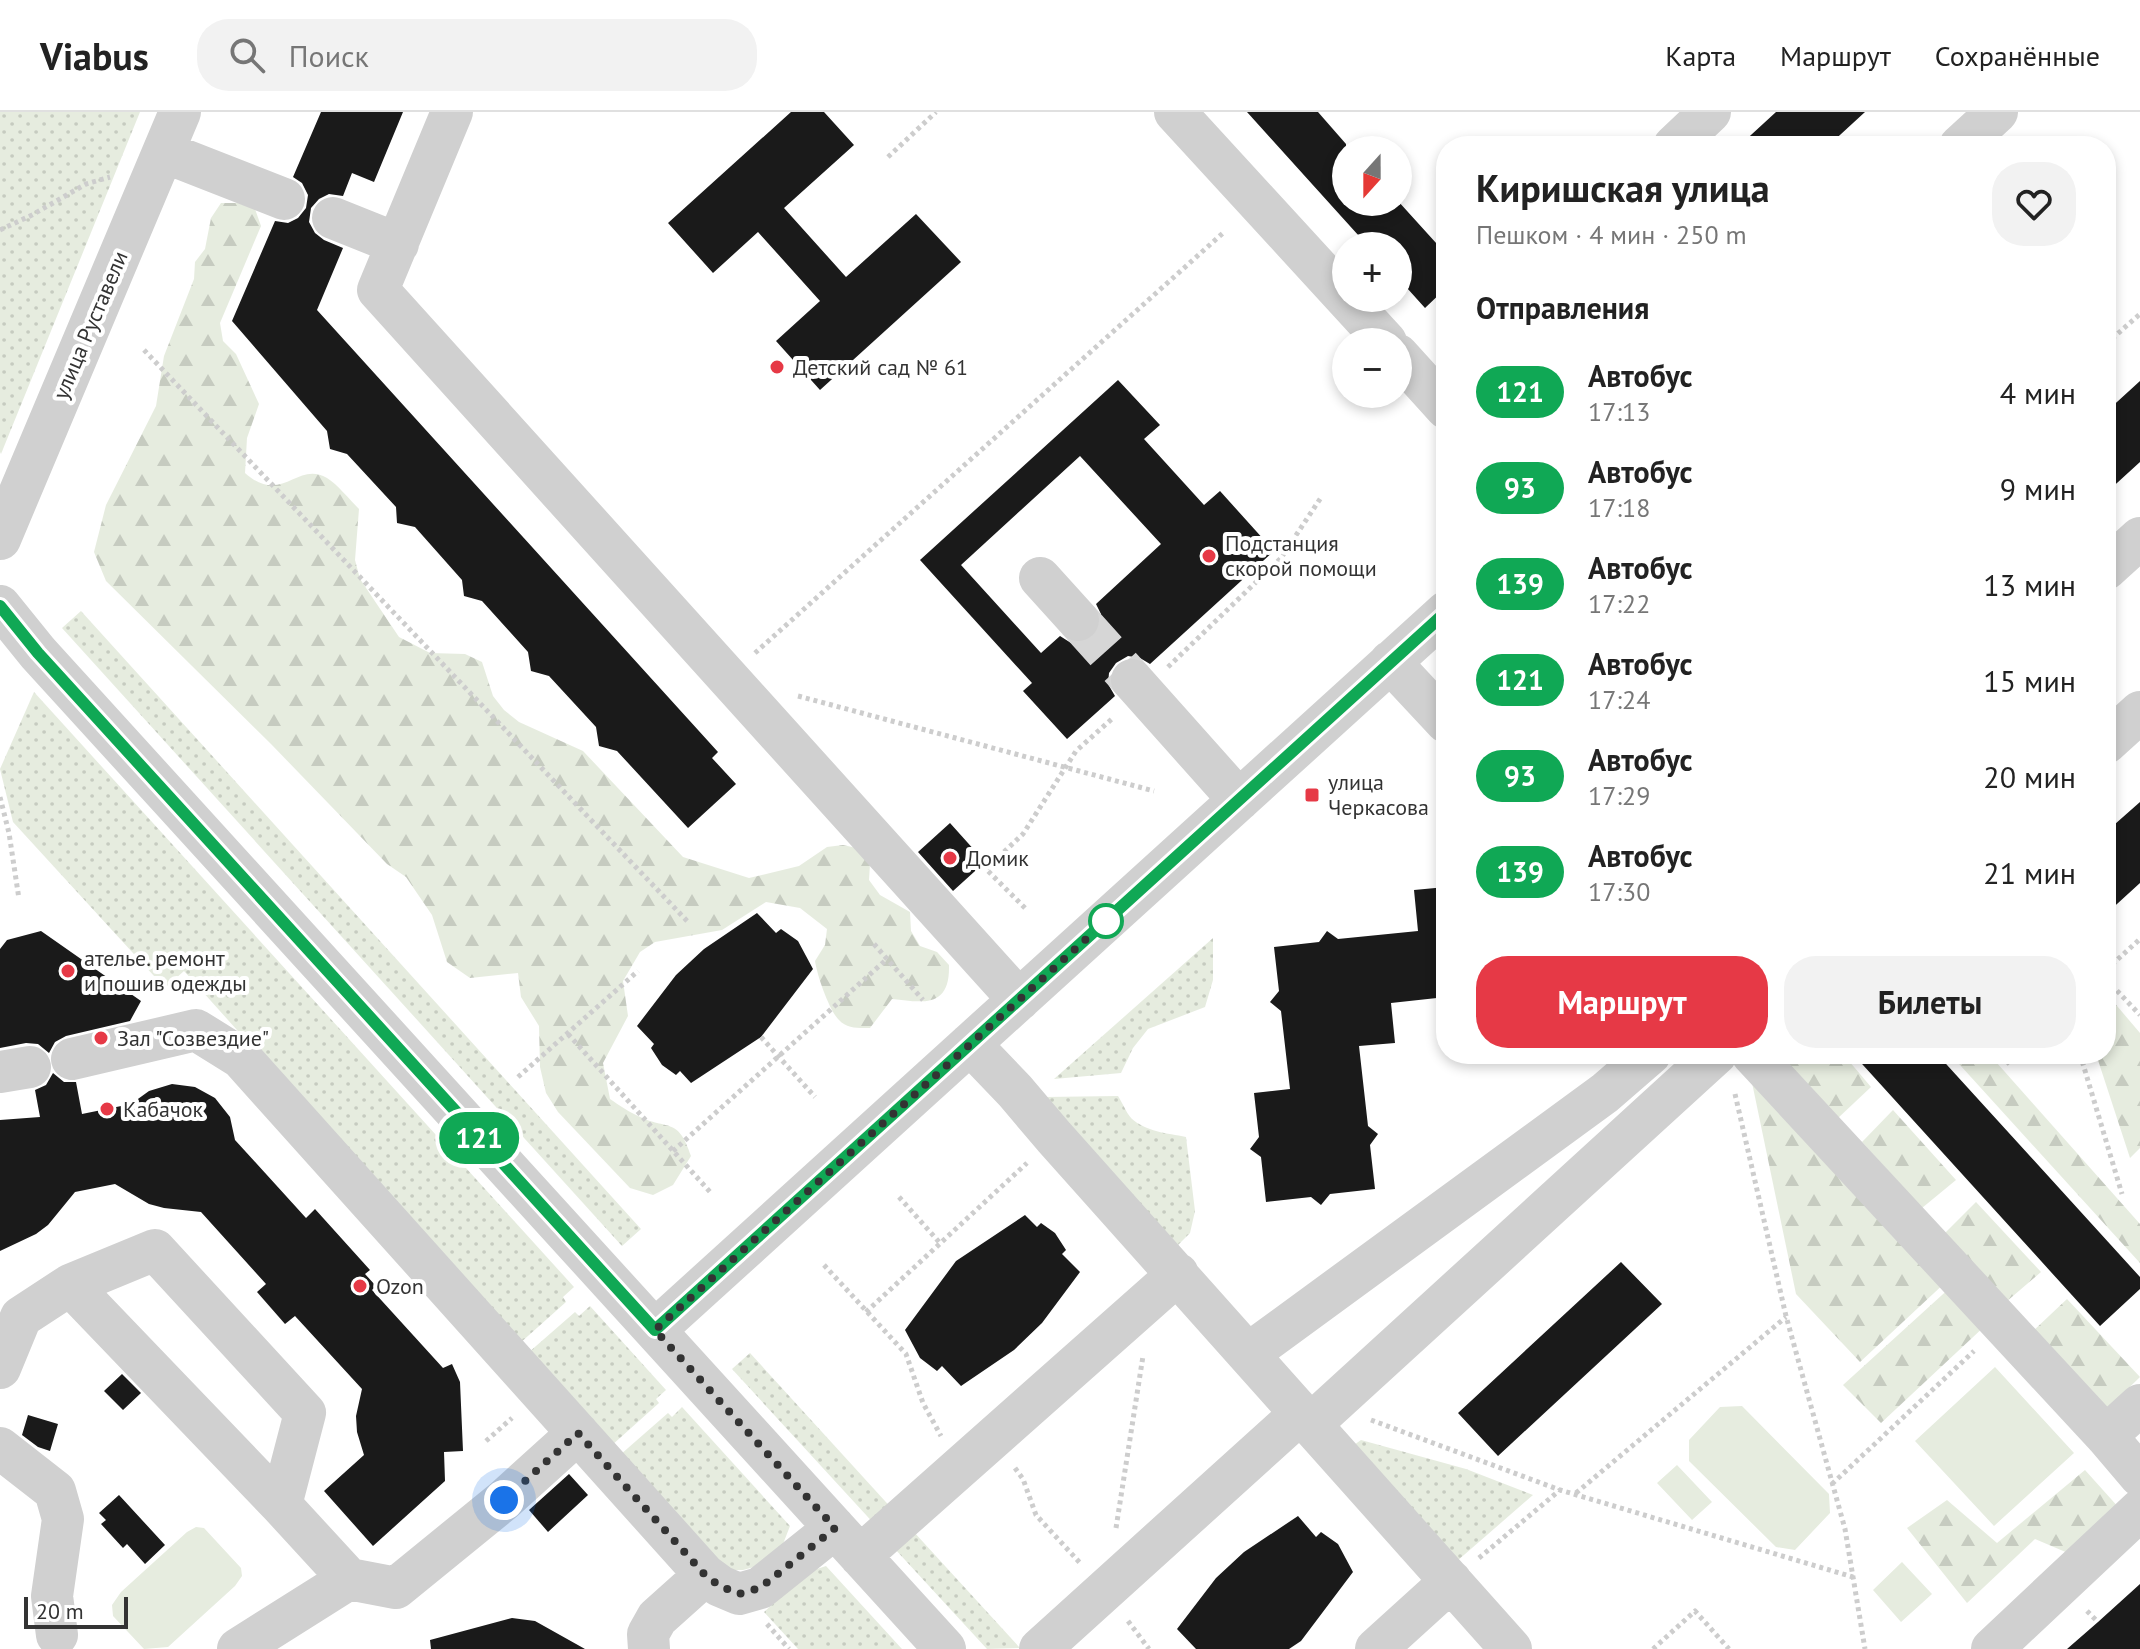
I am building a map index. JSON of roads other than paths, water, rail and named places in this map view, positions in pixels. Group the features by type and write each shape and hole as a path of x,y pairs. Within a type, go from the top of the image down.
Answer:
{"street":[{"name":"улица Руставели","path":"0,539 180,112"},
{"path":"452,112 378,290 1019,1000"},
{"path":"1175,112 1373,328"},
{"path":"1685,136 1710,112"},
{"path":"1971,136 1997,112"},
{"path":"164,152 284,199"},
{"path":"333,218 398,244"},
{"path":"1412,370 1436,397"},
{"path":"2116,560 2140,538"},
{"path":"1040,578 1078,620"},
{"path":"0,606 38,653 945,1649"},
{"path":"655,1330 1436,621"},
{"path":"1390,662 1436,711"},
{"path":"1132,680 1239,800"},
{"path":"2116,734 2140,712"},
{"path":"72,1059 196,1030 241,1058 705,1575 739,1594 760,1588 847,1542 993,1438 1165,1285"},
{"path":"970,1044 1054,1137 1165,1285 1315,1414 1451,1581 1511,1649"},
{"path":"1248,1354 1605,1093 1638,1064"},
{"path":"1040,1649 1106,1590 1733,1064 2003,1324 2140,1476"},
{"path":"0,1368 21,1317 70,1285 155,1250 305,1413 281,1505"},
{"path":"70,1285 349,1579 396,1588 504,1500 578,1433"},
{"path":"2106,1436 2140,1405"},
{"path":"0,1448 55,1491 63,1519 52,1596 57,1635"},
{"path":"1992,1649 2140,1510"},
{"path":"649,1649 648,1634 657,1618 705,1575"},
{"path":"238,1649 349,1579"},
{"path":"1376,1649 1451,1581"}],"tunnel":[{"path":"1078,620 1132,680"}],"place":[{"name":"Детский сад № 61","path":"777,367"},
{"name":"Подстанция скорой помощи","path":"1209,556"},
{"name":"улица Черкасова","path":"1312,795"},
{"name":"Домик","path":"950,858"},
{"name":"ателье. ремонт и пошив одежды","path":"68,971"},
{"name":"Зал \"Созвездие\"","path":"101,1038"},
{"name":"Кабачок","path":"107,1109"},
{"name":"Ozon","path":"360,1286"}]}
